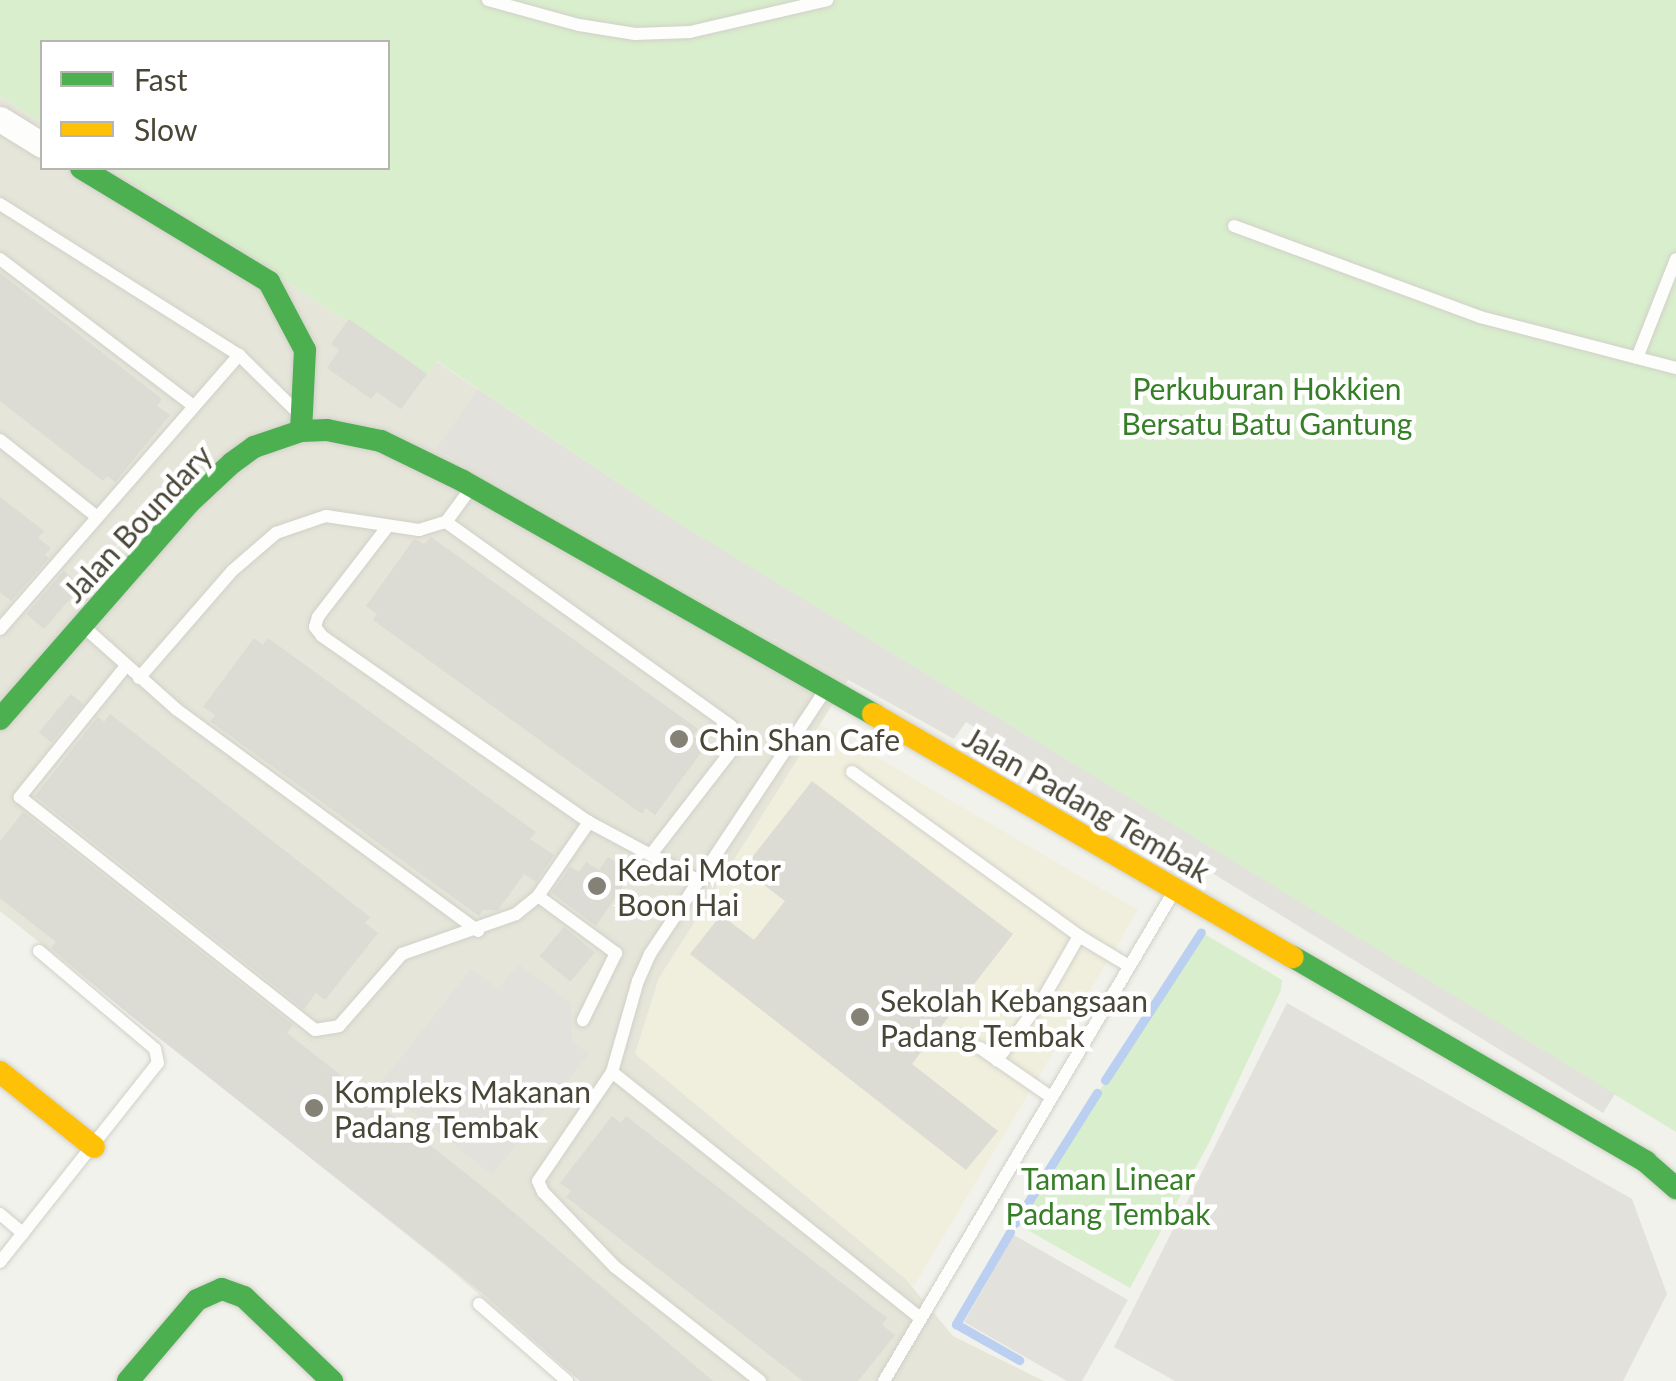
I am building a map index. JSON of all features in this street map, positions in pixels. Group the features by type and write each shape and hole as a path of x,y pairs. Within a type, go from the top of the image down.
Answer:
{"street":[{"path":"0,120 40,143"},
{"path":"84,170 269,282 305,350 301,424"},
{"name":"Jalan Boundary","path":"0,719 188,504 254,447 301,424 381,441 468,483"},
{"name":"Jalan Padang Tembak","path":"468,483 1646,1162 1676,1188"},
{"path":"0,1072 94,1147"},
{"path":"128,1381 196,1300 222,1290 244,1297 332,1381"}],"lane":[{"path":"488,0 580,26 635,34 690,32 827,0"},
{"path":"0,204 239,355 301,424"},
{"path":"1234,226 1480,317 1676,368"},
{"path":"0,259 194,406"},
{"path":"1637,358 1676,260"},
{"path":"0,629 239,355"},
{"path":"0,440 97,517"},
{"path":"139,678 232,571 276,533 326,516 419,530 446,522 468,483"},
{"path":"446,522 731,726 735,733 732,750 652,853"},
{"path":"388,526 318,617 318,631 589,822 699,882"},
{"path":"82,625 139,678 478,931"},
{"path":"126,666 20,797 308,1026 323,1031 339,1026 402,954 440,938 478,931 516,914 538,896 589,822"},
{"path":"760,1381 615,1267 539,1185 612,1072 643,967 826,690"},
{"path":"852,772 1079,936 1129,966"},
{"path":"884,1381 1175,890"},
{"path":"538,896 616,953 583,1020"},
{"path":"997,1060 1044,997 1079,936"},
{"path":"0,1262 94,1147 158,1057 155,1049 39,952"},
{"path":"980,1048 1050,1097"},
{"path":"612,1072 920,1318"},
{"path":"0,1214 24,1233"},
{"path":"479,1304 567,1381"}],"shaded area":[{"path":"0,96 40,122 40,170 115,170 426,373 436,361 667,516 874,639 658,980 953,1336 1044,1381 580,1381 446,1266 0,911"},
{"path":"478,389 667,516 1615,1094 1603,1113 966,722 954,739 436,449"},
{"name":"Sekolah Kebangsaan Padang Tembak","path":"820,724 1138,910 914,1286 635,1054 658,980"},
{"path":"518,964 571,1003 572,1041 589,1054 492,1175 379,1085 471,969 499,989"},
{"path":"1287,1003 1632,1199 1667,1294 1623,1381 1175,1381 1114,1347"},
{"path":"1014,1235 1128,1300 1082,1381 1067,1381 964,1322"}],"green space":[{"name":"Perkuburan Hokkien Bersatu Batu Gantung","path":"0,0 1676,0 1676,1132 667,516 437,361 427,374 115,170 390,170 390,40 40,40 40,122 0,96"},
{"name":"Taman Linear Padang Tembak","path":"1201,932 1282,980 1281,990 1209,1143 1130,1288 1015,1223"}],"building":[{"path":"0,273 162,399 157,406 170,415 115,482 107,476 103,481 0,401"},
{"path":"349,319 427,374 401,409 377,392 371,399 327,368 339,350 331,344"},
{"path":"0,497 44,531 38,538 51,548 45,555 49,558 11,601 0,592"},
{"path":"431,537 698,729 693,736 706,746 655,815 646,808 642,814 373,620 377,614 366,606 414,539 424,544"},
{"path":"64,571 81,586 44,629 27,614"},
{"path":"254,638 263,645 268,638 536,832 530,839 554,855 536,882 524,874 498,910 483,910 479,916 210,721 215,715 203,707"},
{"path":"71,694 83,704 51,743 39,732"},
{"path":"110,714 370,917 365,923 378,933 325,1000 316,993 304,1009 35,796 98,717 104,722"},
{"path":"812,781 1013,934 912,1064 998,1131 966,1170 690,954 721,915 754,940 785,901 743,869"},
{"name":"Kompleks Makanan Padang Tembak","path":"23,812 293,1025 287,1033 492,1194 713,1381 580,1381 486,1296 130,1015 51,948 56,942 0,898 0,841"},
{"name":"Kedai Motor Boon Hai","path":"608,857 632,873 596,926 552,893 570,867 579,872 586,862 599,870"},
{"path":"564,927 595,953 570,982 540,956"},
{"path":"612,1116 621,1123 626,1116 887,1318 882,1325 895,1335 858,1381 803,1381 566,1197 571,1191 560,1183"}],"waterway":[{"path":"1105,1080 1201,932"},
{"path":"1015,1223 1097,1093"},
{"path":"1010,1232 956,1324 1019,1360"}],"traffic: fast":[{"path":"84,170 269,282 305,350 301,431"},
{"path":"0,719 188,504 232,463 254,447 301,431 327,430 381,441 463,481 873,714"},
{"path":"1293,957 1646,1162 1676,1188"},
{"path":"128,1381 197,1300 222,1289 244,1297 332,1381"}],"traffic: slow":[{"path":"873,714 1293,957"},
{"path":"0,1072 94,1147"}],"place":[{"name":"Chin Shan Cafe","path":"679,739"},
{"name":"Kedai Motor Boon Hai","path":"597,886"},
{"name":"Sekolah Kebangsaan Padang Tembak","path":"860,1017"},
{"name":"Kompleks Makanan Padang Tembak","path":"314,1108"}]}
